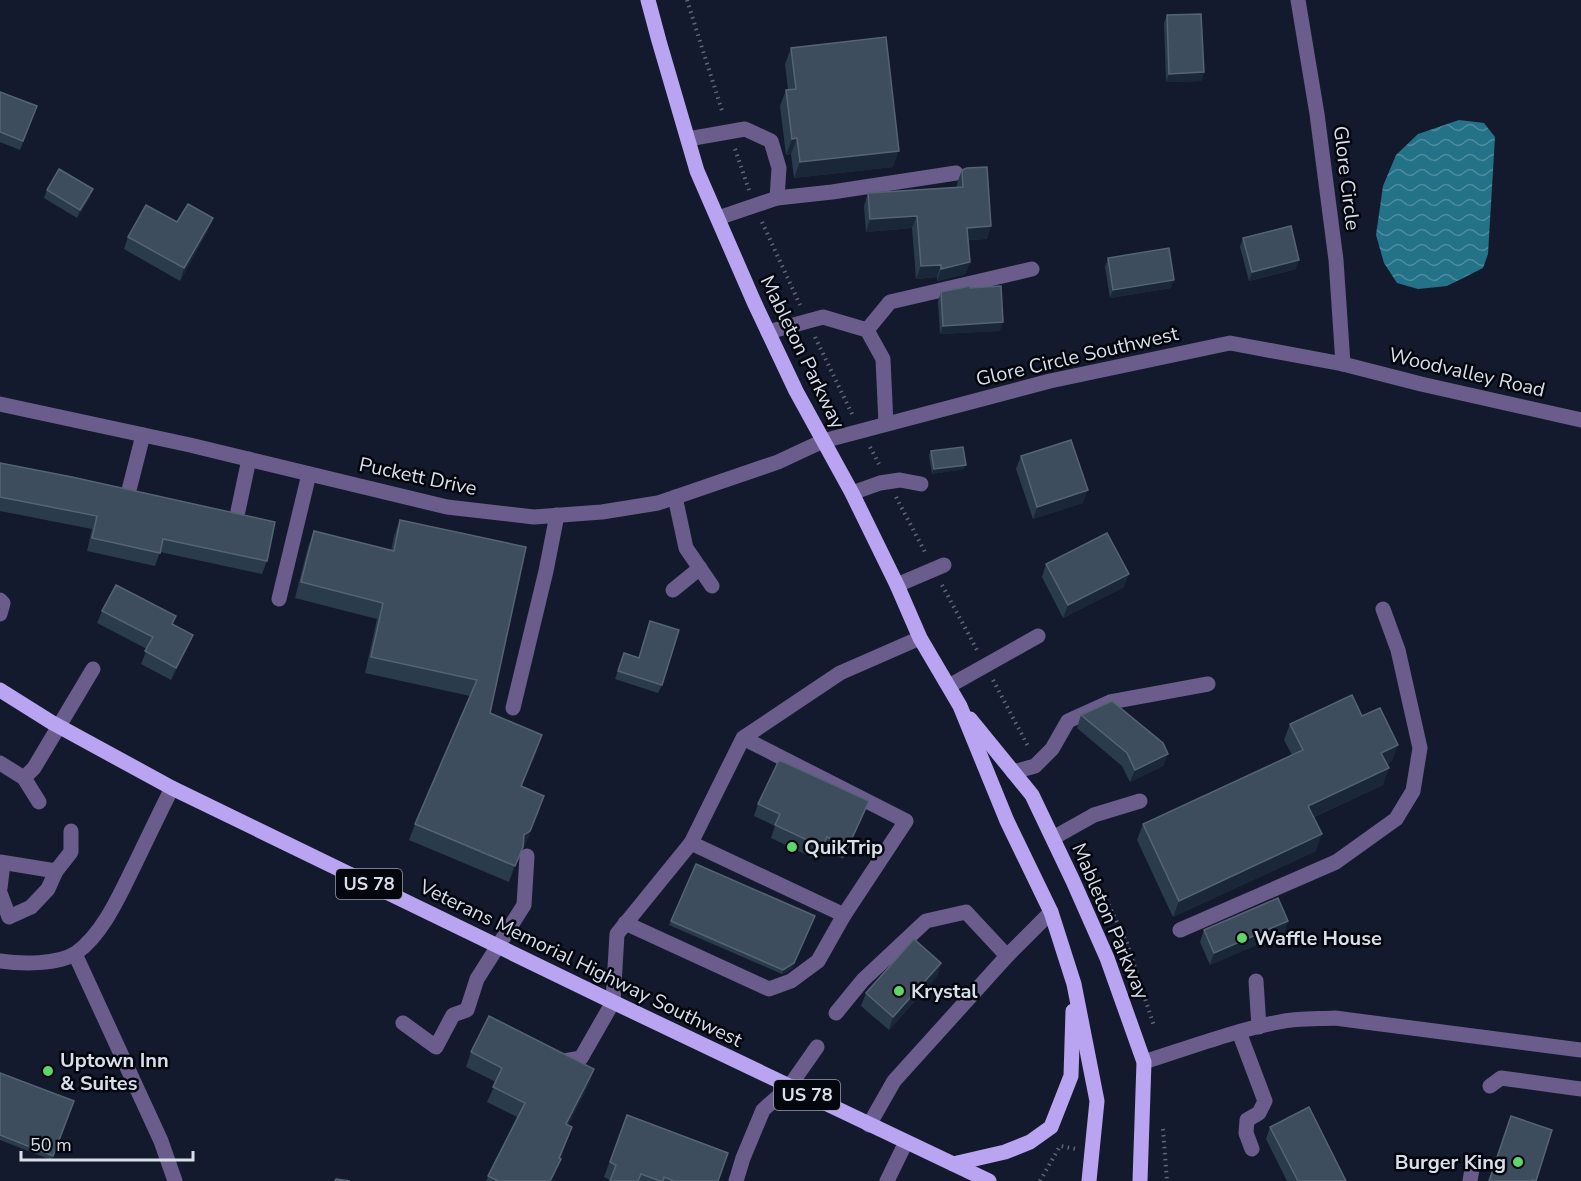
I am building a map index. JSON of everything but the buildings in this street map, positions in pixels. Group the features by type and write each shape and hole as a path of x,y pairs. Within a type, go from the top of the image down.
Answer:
{"main road":[{"name":"Mableton Parkway","path":"648,0 697,171 768,332 796,391 852,494 897,585 920,638 960,706 1007,821 1051,912 1074,984 1096,1101 1089,1181"},
{"name":"Veterans Memorial Highway Southwest","path":"0,690 58,726 172,788 953,1164 968,1177 989,1181"},
{"name":"Mableton Parkway","path":"960,706 1032,795 1107,958 1144,1062 1140,1181"},
{"path":"953,1164 1005,1152 1030,1142 1050,1127 1071,1076 1074,984"}],"street":[{"name":"Glore Circle","path":"1298,0 1317,114 1336,260 1343,364"},
{"path":"688,139 745,129 771,141 780,168 777,198"},
{"path":"718,218 777,198 956,173"},
{"path":"867,330 890,302 1032,269"},
{"path":"768,332 823,317 867,330 883,359 886,424"},
{"name":"Glore Circle Southwest","path":"823,441 1050,381 1230,343 1343,364"},
{"name":"Woodvalley Road","path":"1343,364 1581,420"},
{"name":"Puckett Drive","path":"0,404 249,459 447,507 534,517 602,512 658,502 778,462 823,441"},
{"path":"128,494 143,435"},
{"path":"238,511 249,459"},
{"path":"279,599 309,474"},
{"path":"852,494 880,483 900,480 921,484"},
{"path":"675,497 686,548 712,586"},
{"path":"513,708 557,515"},
{"path":"897,585 944,565"},
{"path":"673,590 700,568"},
{"path":"0,600 3,603 0,614"},
{"path":"1180,930 1336,862 1396,819 1413,790 1420,748 1398,650 1383,609"},
{"path":"949,686 1038,636"},
{"path":"564,1061 581,1058 613,1002 617,934 691,843 743,738 840,673 920,638"},
{"path":"24,778 34,768 93,669"},
{"path":"1013,772 1035,766 1052,749 1068,722 1110,702 1208,684"},
{"path":"625,923 769,988 791,981 818,961 844,915 906,821 743,738"},
{"path":"0,763 24,778 39,802"},
{"path":"0,961 36,964 55,960 75,954 88,942 101,927 120,893 172,788"},
{"path":"1053,838 1094,816 1140,801"},
{"path":"0,893 9,917 32,907 48,890 56,871 71,852 72,831"},
{"path":"691,843 844,915"},
{"path":"403,1023 436,1047 453,1015 467,1010 477,979 524,905 527,856"},
{"path":"0,888 2,863 56,871"},
{"path":"836,1013 863,980 926,921 966,912 1007,956"},
{"path":"869,1125 894,1081 1007,956 1051,912"},
{"path":"75,954 161,1141 175,1181"},
{"path":"1256,981 1259,1027"},
{"path":"1144,1062 1259,1027 1289,1021 1335,1018 1581,1050"},
{"path":"1239,1032 1265,1101 1259,1113 1247,1120 1246,1133 1252,1149"},
{"path":"738,1180 743,1158 763,1110 789,1087 817,1047"},
{"path":"1490,1086 1500,1078 1580,1094"},
{"path":"887,1181 906,1142"}],"path":[{"path":"1165,1160 1167,1181"}],"water":[{"path":"1459,120 1484,123 1495,137 1488,254 1483,268 1447,286 1418,289 1397,283 1384,263 1376,235 1383,186 1396,155 1418,134"}],"place":[{"name":"QuikTrip","path":"792,847"},
{"name":"Waffle House","path":"1242,938"},
{"name":"Krystal","path":"899,991"},
{"name":"Uptown Inn & Suites","path":"48,1071"},
{"name":"Burger King","path":"1518,1162"}]}
